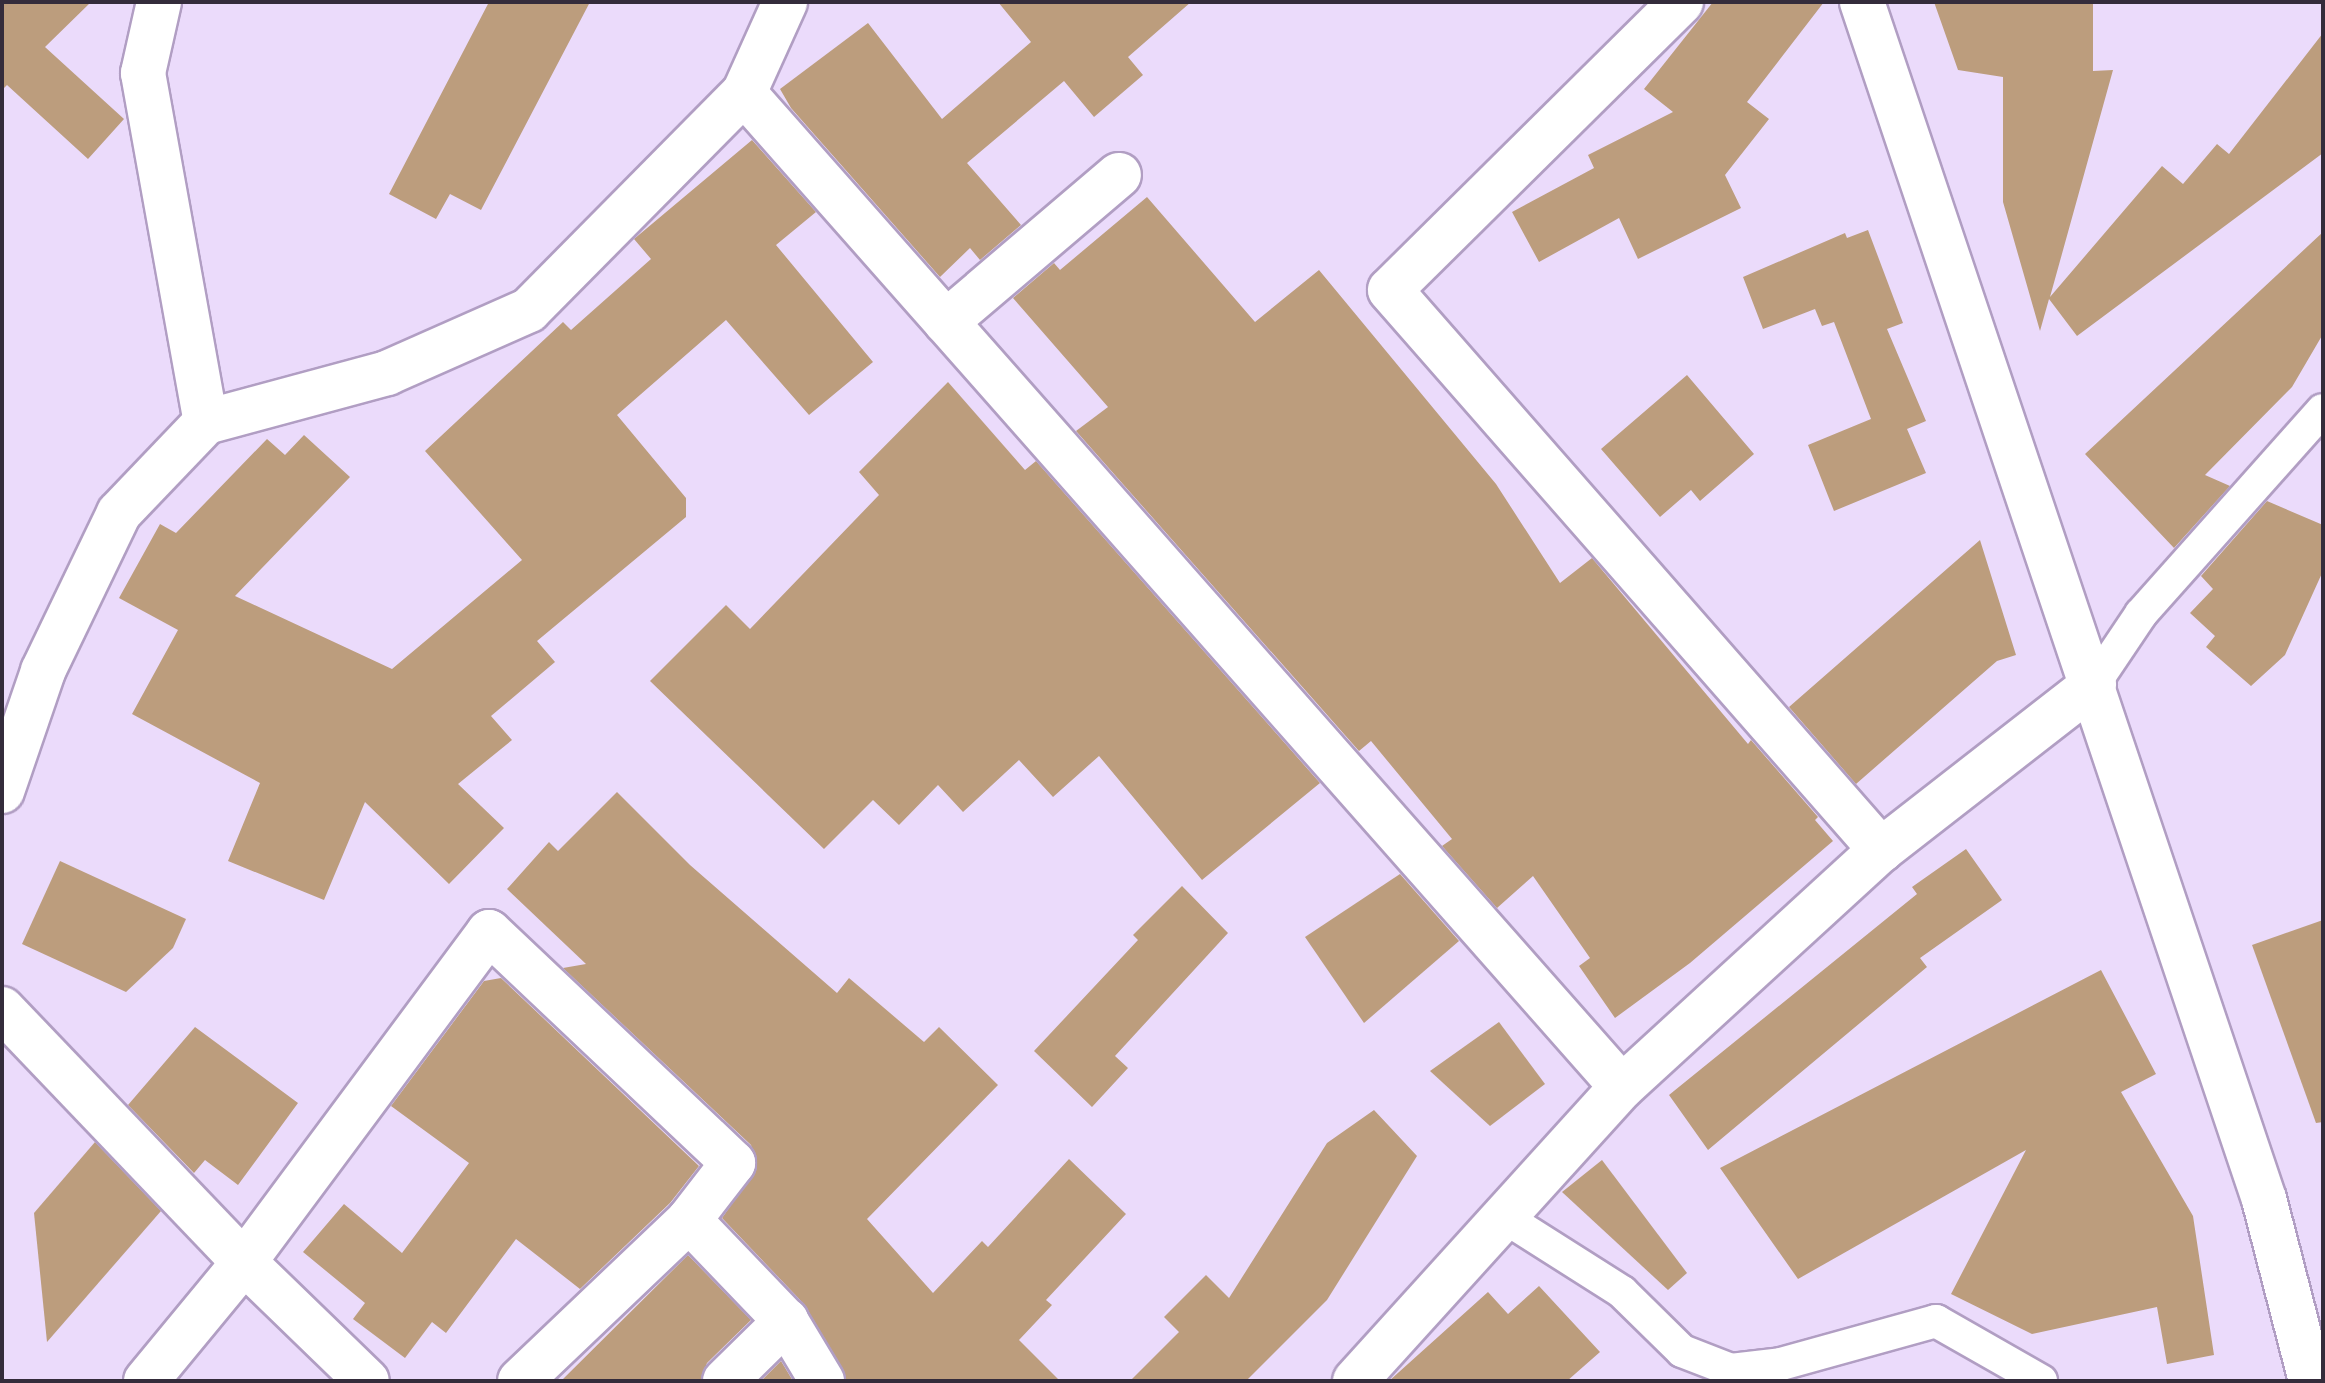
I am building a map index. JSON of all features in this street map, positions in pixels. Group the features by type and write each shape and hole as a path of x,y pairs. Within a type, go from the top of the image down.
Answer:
{"street":[{"path":"159,2 143,73 206,422"},
{"path":"2,791 43,671 119,513 206,422 387,373 529,310 744,93 785,2"},
{"path":"1681,2 1390,290 1881,850"},
{"path":"1862,2 2094,684 2264,1199 2311,1381"},
{"path":"744,93 1622,1087"},
{"path":"946,322 1119,175"},
{"path":"1355,1381 1622,1087 1881,850 2094,684"},
{"path":"146,1381 244,1262 489,932 733,1163 689,1220 520,1381"},
{"path":"2,1009 244,1262 367,1381"},
{"path":"689,1220 786,1321 822,1381"},
{"path":"725,1381 786,1321"}],"lane":[{"path":"2094,684 2141,614 2323,410"},
{"path":"1504,1217 1622,1292 1682,1351 1731,1370 1781,1364 1936,1321 2041,1381"}],"building":[{"path":"2,2 91,2 45,47 124,119 88,159 7,85 2,90"},
{"path":"489,2 590,2 481,210 450,194 436,219 389,194"},
{"path":"998,2 1191,2 1128,57 1143,75 1094,117 1064,81 967,163 1021,225 980,260 970,248 940,277 791,108 780,89 868,23 942,119 1031,42"},
{"path":"1713,2 1824,2 1747,102 1769,119 1725,175 1741,208 1638,259 1619,218 1539,262 1512,212 1594,168 1588,155 1673,112 1644,89"},
{"path":"1934,2 2093,2 2093,71 2113,70 2050,297 2162,166 2183,184 2217,144 2229,154 2323,33 2323,153 2077,336 2049,299 2040,331 2003,202 2003,77 1958,70"},
{"path":"752,140 816,212 776,245 873,362 809,415 726,320 617,415 686,498 686,517 537,641 555,662 491,716 512,740 458,784 504,828 449,884 365,802 324,900 228,861 260,783 132,714 178,630 119,598 160,524 176,533 267,439 285,455 304,435 350,477 235,596 392,669 522,560 425,451 563,322 571,330 651,259 634,239"},
{"path":"1147,197 1255,322 1319,270 1496,484 1560,583 1592,558 1748,744 1751,740 1818,817 1815,820 1833,841 1690,963 1615,1018 1579,966 1590,958 1533,876 1497,908 1442,846 1452,839 1371,741 1359,751 1076,431 1108,407 1013,298 1054,263 1060,270"},
{"path":"1868,230 1903,323 1887,329 1926,421 1907,429 1926,473 1834,511 1808,445 1871,419 1834,322 1822,326 1815,309 1763,329 1743,277 1845,233 1847,238"},
{"path":"2323,232 2323,334 2292,387 2205,475 2230,486 2174,548 2085,454"},
{"path":"1687,375 1754,454 1700,501 1691,490 1660,517 1601,449"},
{"path":"948,382 1025,470 1036,461 1320,783 1202,880 1099,756 1053,797 1019,760 963,812 938,785 899,825 873,800 824,849 650,681 726,605 750,629 879,495 859,472"},
{"path":"2267,501 2323,525 2323,571 2285,655 2251,686 2206,647 2215,636 2190,613 2213,589 2201,576"},
{"path":"1980,540 2016,655 1997,661 1856,784 1789,707"},
{"path":"617,792 690,865 837,993 849,978 924,1042 939,1027 998,1085 867,1219 933,1293 982,1241 988,1247 1069,1159 1126,1214 1046,1300 1052,1305 1019,1340 1060,1381 847,1381 804,1304 722,1218 757,1168 751,1145 563,968 586,964 507,889 549,842 558,851"},
{"path":"1966,849 2002,900 1920,958 1927,967 1708,1150 1669,1095 1917,894 1912,887"},
{"path":"60,861 186,919 173,948 126,992 22,944"},
{"path":"1400,874 1459,941 1364,1023 1305,937"},
{"path":"1182,886 1228,933 1115,1056 1128,1068 1092,1107 1034,1051 1138,940 1133,935"},
{"path":"2323,920 2323,1122 2316,1123 2252,945"},
{"path":"2101,970 2156,1074 2121,1092 2193,1216 2214,1355 2167,1364 2157,1307 2032,1334 1951,1294 2026,1150 1798,1279 1720,1168"},
{"path":"501,978 699,1166 670,1203 580,1289 516,1239 446,1333 432,1322 405,1358 353,1319 365,1303 303,1252 344,1204 402,1253 469,1163 391,1106 484,981"},
{"path":"1499,1022 1545,1084 1490,1126 1430,1071"},
{"path":"195,1027 298,1103 238,1185 205,1160 194,1173 128,1105"},
{"path":"1374,1110 1417,1156 1327,1300 1246,1381 1130,1381 1179,1332 1164,1317 1206,1275 1229,1298 1327,1143"},
{"path":"95,1142 161,1211 47,1342 34,1213"},
{"path":"1602,1160 1687,1273 1668,1290 1562,1192"},
{"path":"688,1255 751,1320 707,1363 701,1381 561,1381"},
{"path":"1539,1286 1600,1352 1567,1381 1389,1381 1488,1292 1508,1314"},
{"path":"781,1361 793,1381 761,1381"}]}
